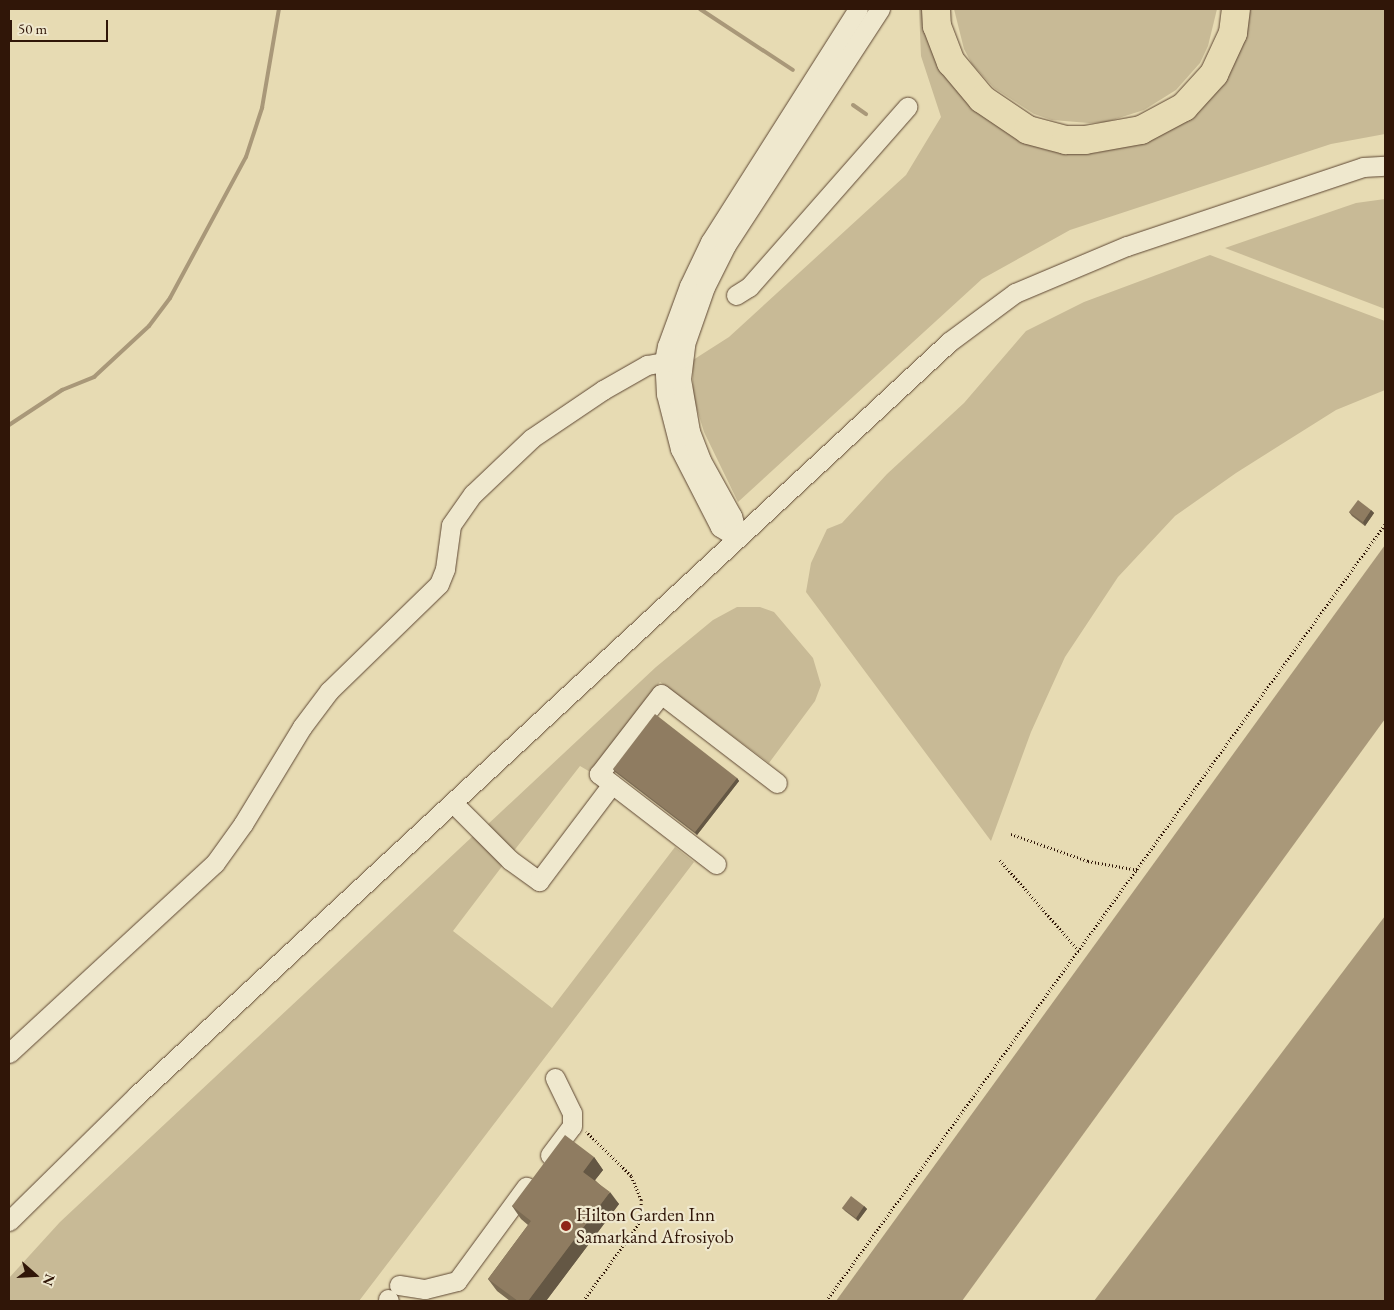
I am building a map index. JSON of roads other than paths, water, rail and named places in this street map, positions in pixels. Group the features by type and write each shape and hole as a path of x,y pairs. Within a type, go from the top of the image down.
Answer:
{"highway":[{"path":"936,9 937,26 951,62 982,100 1028,130 1066,140 1085,140 1141,130 1184,107 1214,74 1233,33 1236,9"}],"street":[{"path":"738,538 732,516 693,441 673,360 677,316 710,242 858,9"},
{"path":"673,360 718,259 880,9"},
{"path":"736,295 749,287 907,107"},
{"path":"9,1221 136,1096 949,342 1015,293 1137,243 1363,167 1385,166"},
{"path":"9,1053 215,864 243,824 302,727 329,691 439,584 445,569 451,525 473,494 532,438 625,376 647,365 673,360"},
{"path":"716,864 599,774 661,694 778,783"},
{"path":"453,803 510,860 539,881 612,784"},
{"path":"392,1295 457,1281 572,1126 572,1113 555,1078"}],"waterway":[{"path":"9,425 62,390 94,377 149,326 170,298 246,157 262,108 279,9"},
{"path":"700,9 793,70"},
{"path":"853,105 866,114"}],"place":[{"name":"Hilton Garden Inn Samarkand Afrosiyob","path":"566,1226"}]}
